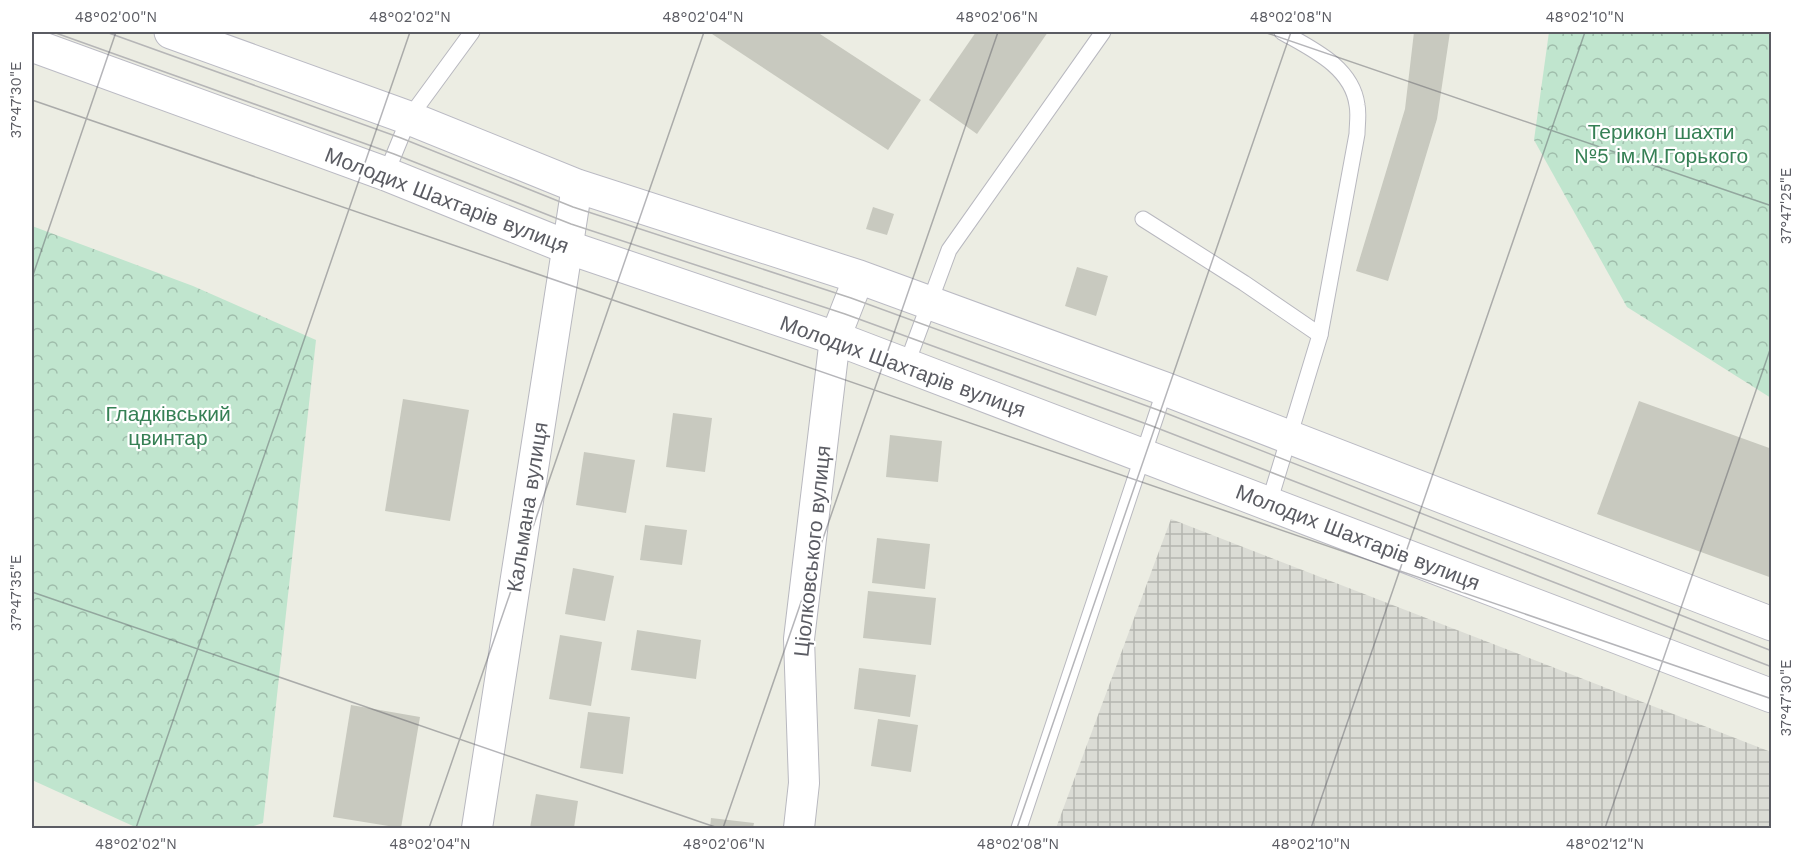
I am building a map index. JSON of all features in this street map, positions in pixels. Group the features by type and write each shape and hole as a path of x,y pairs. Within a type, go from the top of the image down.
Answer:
{"main road":[{"path":"171,32 410,118 577,186 859,278 1165,389 1772,624"},
{"name":"Молодих Шахтарів вулиця","path":"32,45 386,174 567,247 835,338 1772,696"}],"street":[{"name":"Кальмана вулиця","path":"477,828 577,186"},
{"name":"Ціолковського вулиця","path":"799,828 804,783 799,639 835,338 859,278"}],"lane":[{"path":"386,174 410,118 472,32"},
{"path":"906,366 949,250 1103,32"},
{"path":"1269,503 1320,335 1357,134 1358,104 1347,77 1322,55 1282,32"},
{"path":"1143,219 1244,283 1320,335"},
{"path":"1019,828 1165,389"}],"shaded area":[{"path":"1171,519 1771,752 1771,828 1056,828"}],"green space":[{"name":"Терикон шахти №5 ім.М.Горького","path":"1549,32 1771,32 1771,398 1627,307 1534,140"},
{"name":"Гладківський цвинтар","path":"32,226 193,286 316,340 263,823 248,828 133,826 32,780"}],"building":[{"path":"709,32 817,32 921,100 888,150"},
{"path":"976,32 1048,32 977,134 929,100"},
{"path":"1414,32 1450,32 1437,119 1388,281 1356,271 1405,109"},
{"path":"873,207 894,214 887,235 866,229"},
{"path":"1077,267 1108,276 1096,316 1065,306"},
{"path":"403,399 469,410 450,521 385,511"},
{"path":"1639,401 1772,449 1772,578 1597,514"},
{"path":"673,413 712,418 705,472 666,467"},
{"path":"890,435 942,441 938,482 886,477"},
{"path":"584,452 635,460 626,513 576,505"},
{"path":"645,525 687,530 682,565 640,560"},
{"path":"877,538 930,544 925,589 872,583"},
{"path":"573,568 614,576 605,621 565,614"},
{"path":"868,591 936,598 931,645 863,638"},
{"path":"637,630 701,640 696,679 631,670"},
{"path":"560,635 602,642 591,706 549,699"},
{"path":"859,668 916,675 910,717 854,709"},
{"path":"351,705 420,717 401,828 333,817"},
{"path":"588,712 630,717 623,774 580,768"},
{"path":"878,719 918,725 911,772 871,766"},
{"path":"536,794 578,801 574,828 530,828"},
{"path":"711,818 754,823 753,828 710,828"}],"tram line":[{"path":"53,32 394,154 571,224 845,314 1152,426 1772,667"},
{"path":"106,32 401,138 573,207 851,298 1158,410 1772,651"}]}
